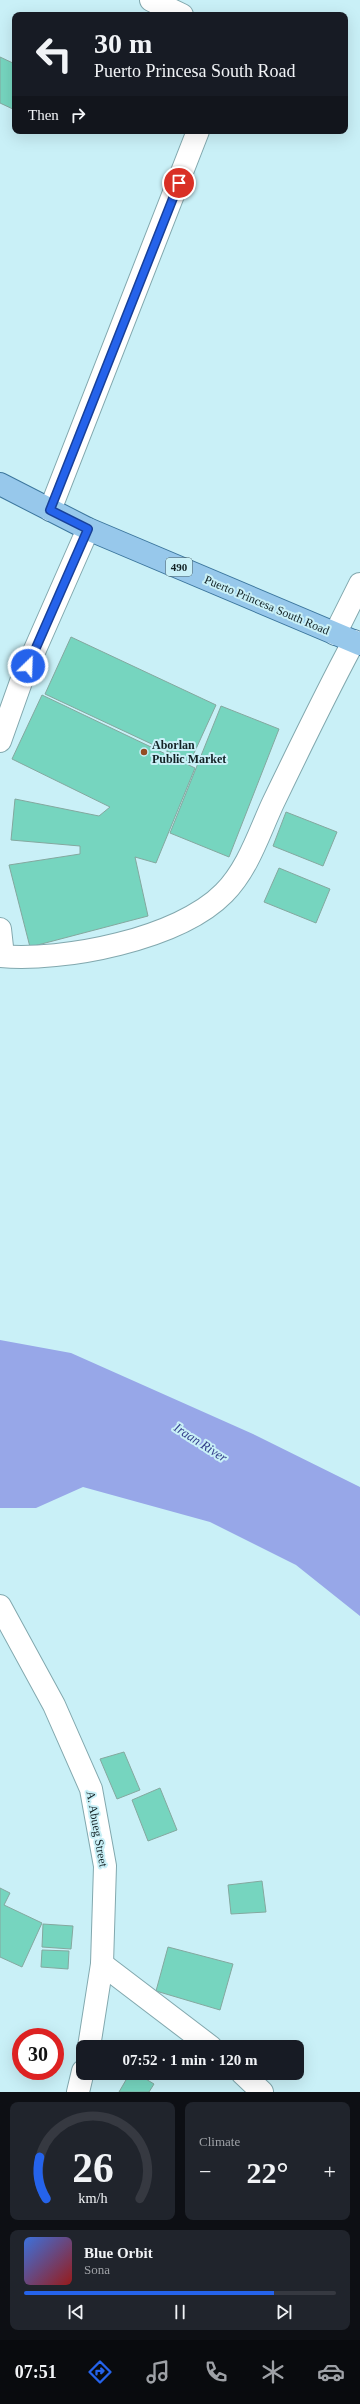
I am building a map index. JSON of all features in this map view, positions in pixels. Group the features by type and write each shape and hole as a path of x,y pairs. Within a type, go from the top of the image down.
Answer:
{"main road":[{"name":"Puerto Princesa South Road","path":"2,490 50,510 88,529 350,640"}],"street":[{"path":"152,0 176,12"},
{"path":"50,510 197,134"},
{"path":"0,740 22,679 88,529"},
{"path":"0,929 1,956 60,955 122,944 163,930 208,907 224,893 246,863 350,640 360,584"},
{"name":"A. Abueg Street","path":"0,1606 54,1705 91,1789 105,1866 102,1964 90,2040"},
{"path":"102,1964 202,2040"},
{"path":"78,2092 81,2080"},
{"path":"249,2080 262,2092"}],"water":[{"name":"Iraan River","path":"0,1340 71,1353 253,1434 360,1487 360,1616 296,1565 210,1522 83,1487 36,1508 0,1508"}],"building":[{"path":"0,57 12,63 12,109 0,103"},
{"path":"71,637 216,705 190,762 45,694"},
{"path":"42,695 195,768 156,863 135,857 148,916 30,947 9,865 80,854 80,846 11,840 15,799 99,816 110,807 12,759"},
{"path":"221,706 279,729 229,857 170,833"},
{"path":"286,812 337,832 323,866 273,846"},
{"path":"279,868 330,889 316,923 264,902"},
{"path":"124,1752 140,1790 117,1799 100,1759"},
{"path":"160,1788 177,1830 148,1841 132,1800"},
{"path":"262,1881 266,1912 231,1914 228,1885"},
{"path":"0,1888 10,1893 4,1905 42,1923 22,1967 0,1957"},
{"path":"43,1924 73,1926 71,1949 42,1947"},
{"path":"168,1947 233,1964 220,2010 156,1991"},
{"path":"42,1950 69,1951 68,1969 41,1967"},
{"path":"126,2080 147,2080 154,2084 149,2092 119,2092"}],"place":[{"name":"Aborlan Public Market","path":"144,752"}],"route":[{"path":"28,666 88,529 50,510 179,183"}]}
